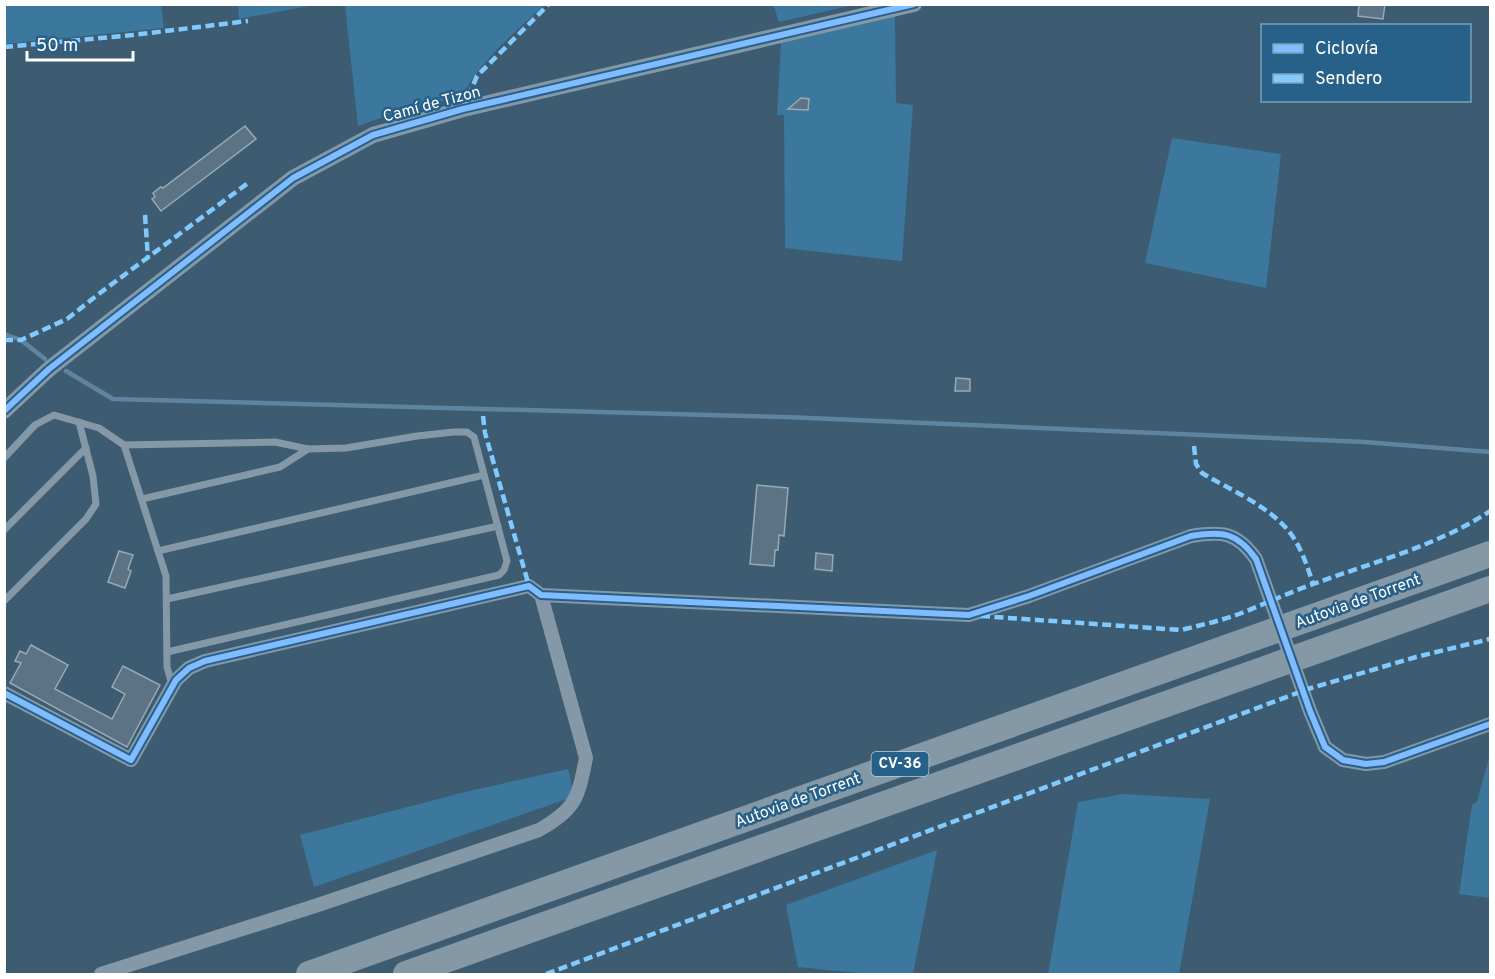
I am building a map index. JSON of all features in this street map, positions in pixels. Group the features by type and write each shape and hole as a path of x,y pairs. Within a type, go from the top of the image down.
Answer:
{"highway":[{"name":"Autovia de Torrent","path":"309,975 1491,554"},
{"name":"Autovia de Torrent","path":"405,975 1491,589"}],"street":[{"name":"Camí de Tizon","path":"4,411 49,369 293,178 372,135 463,109 914,4"},
{"path":"4,693 131,760 176,680 189,668 205,661 529,586 542,595 969,615 1029,596 1191,536 1212,532 1230,536 1247,546 1256,559 1325,747 1343,760 1366,764 1384,762 1491,724"},
{"path":"101,975 539,830 557,820 572,805 581,785 586,758 542,595"}],"lane":[{"path":"4,458 34,425 54,415 99,428 124,445 275,442 308,450 346,448 454,432 467,432 474,437 507,561 504,570 499,575 167,652"},
{"path":"4,601 86,519 96,504 93,476 79,422"},
{"path":"124,445 166,576 167,667 173,686"},
{"path":"4,530 86,448"},
{"path":"142,499 280,467 308,450"},
{"path":"158,551 484,475"},
{"path":"167,599 498,526"}],"shaded area":[{"path":"5,4 161,5 164,28 5,44"},
{"path":"238,4 314,5 239,19"},
{"path":"345,4 544,5 487,61 462,98 409,109 358,126"},
{"path":"773,4 853,4 853,5 779,22"},
{"path":"895,15 896,103 913,105 902,261 785,248 784,115 777,115 781,42"},
{"path":"1172,138 1281,154 1266,288 1145,263"},
{"path":"1490,754 1490,898 1459,894 1472,805 1477,802"},
{"path":"568,769 573,790 567,799 314,887 300,835 469,791"},
{"path":"1123,794 1210,799 1179,974 1048,974 1078,802"},
{"path":"937,850 913,974 869,974 798,967 786,905"}],"building":[{"path":"1359,4 1385,4 1383,19 1358,16"},
{"path":"801,98 809,99 808,110 788,109"},
{"path":"245,126 256,139 161,211 152,199 155,197 153,193 163,188"},
{"path":"956,378 970,379 970,391 955,391"},
{"path":"757,485 788,488 784,536 779,535 774,566 750,564"},
{"path":"119,551 133,555 128,569 131,571 125,588 108,582"},
{"path":"816,553 833,555 832,571 815,569"},
{"path":"31,645 68,665 55,689 112,719 125,694 112,687 123,666 160,685 127,747 10,683 21,663 15,661 20,651 26,654"}],"waterway":[{"path":"4,334 21,340 45,359"},
{"path":"66,371 113,399 785,417 1365,442 1490,452"}],"marked path":[{"path":"463,109 477,76 549,4"},
{"path":"4,47 248,21"},
{"path":"4,340 21,340 67,319 248,183"},
{"path":"145,215 148,258"},
{"path":"483,416 485,433 529,586"},
{"path":"1194,446 1196,464 1202,473 1258,505 1287,529 1306,562 1313,584"},
{"path":"981,616 1181,630 1232,616 1406,552 1449,534 1490,511"},
{"path":"546,974 1308,689 1416,657 1490,639"}],"cycle path":[{"path":"4,411 49,369 293,178 373,135 463,109 914,4"},
{"path":"4,693 131,760 176,680 189,668 205,661 529,586 541,595 969,615 1029,596 1191,536 1220,534 1228,535 1242,543 1256,559 1325,747 1343,760 1366,764 1384,762 1490,724"}]}
